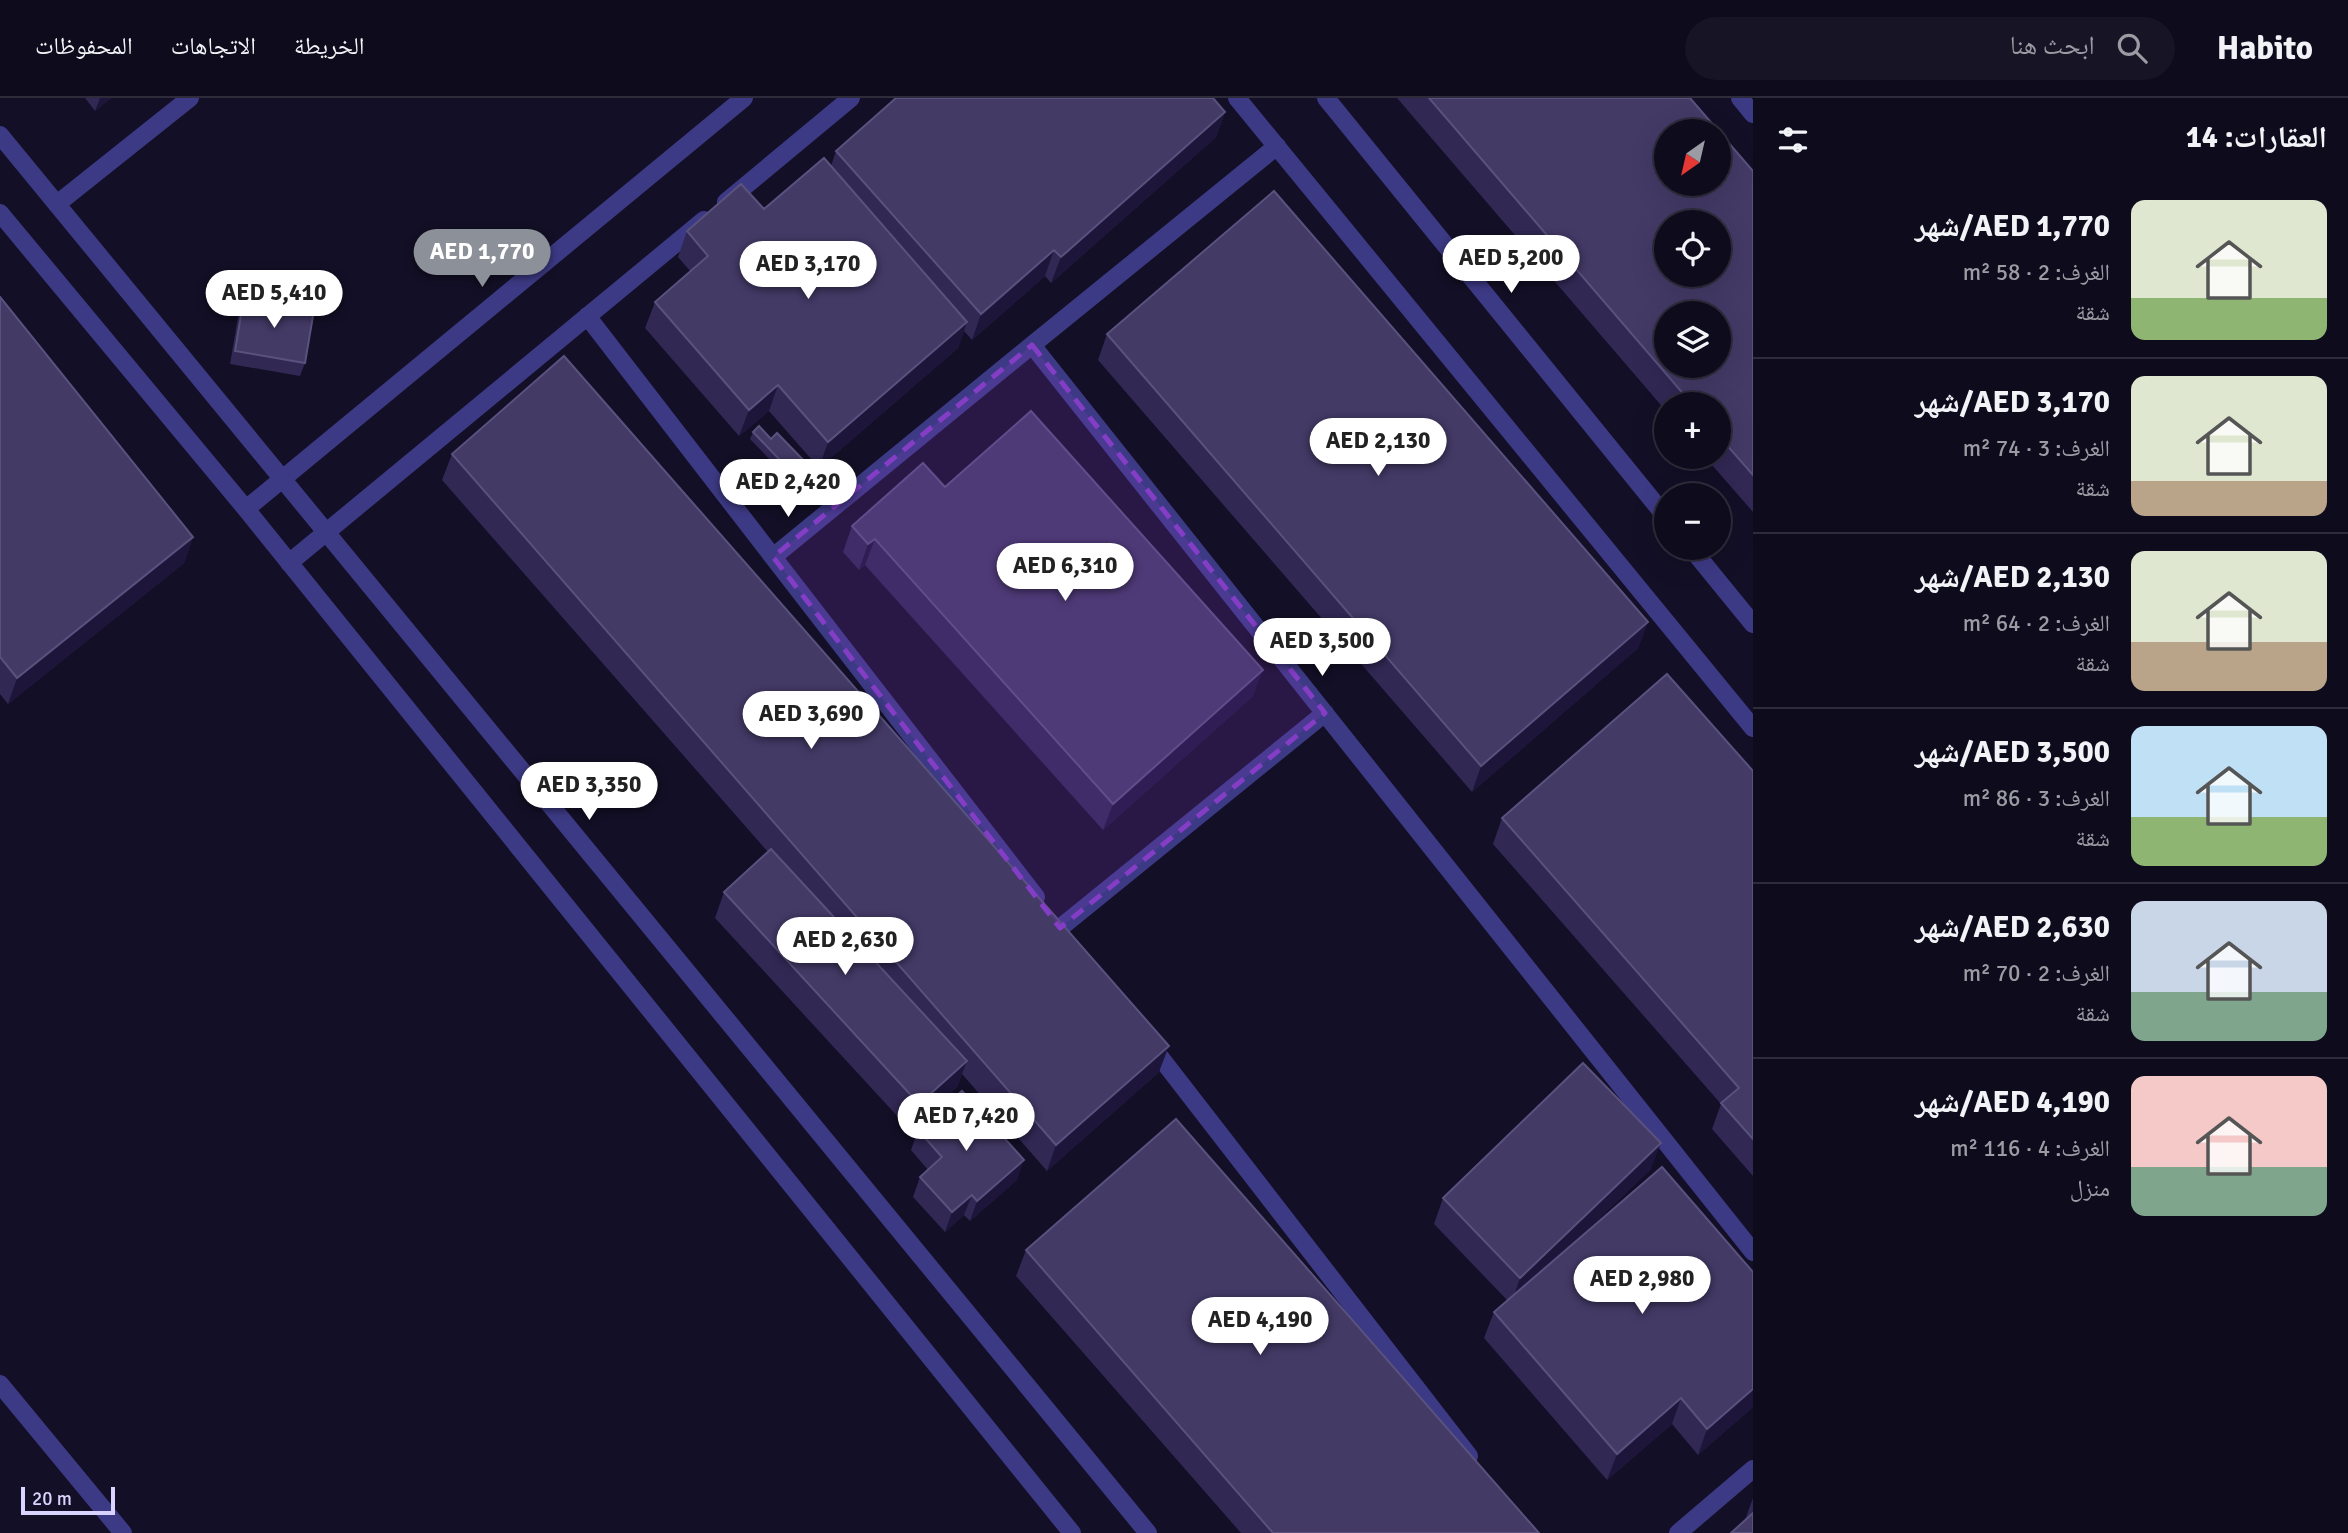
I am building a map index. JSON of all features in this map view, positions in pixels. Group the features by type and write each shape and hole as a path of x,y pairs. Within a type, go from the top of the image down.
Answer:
{"street":[{"path":"57,204 190,98"},
{"path":"246,509 744,98"},
{"path":"289,563 851,98"},
{"path":"1237,98 1753,728"},
{"path":"1326,98 1654,502"},
{"path":"1740,98 1753,114"},
{"path":"0,135 1148,1533"},
{"path":"773,556 1277,146"},
{"path":"0,213 246,509 1072,1533"},
{"path":"587,316 1056,923 1325,713"},
{"path":"1032,345 1753,1252"},
{"path":"1701,560 1753,624"},
{"path":"1142,1033 1479,1468"},
{"path":"0,1384 123,1533"},
{"path":"1678,1533 1753,1469"}],"highlighted area":[{"path":"1032,345 1325,713 1060,928 773,557"}],"building":[{"path":"896,98 1213,98 1225,112 1061,257 1054,250 981,314 836,151"},
{"path":"1429,98 1690,98 1708,119 1654,119 1654,196 1731,196 1731,146 1753,171 1753,475 1731,450 1731,392 1682,392 1670,378 1731,378 1731,301 1654,301 1654,360"},
{"path":"824,158 967,322 828,442 778,385 749,410 655,302 708,256 687,231 741,184 764,209"},
{"path":"1274,191 1648,622 1481,766 1107,334"},
{"path":"0,297 193,537 17,678 0,657"},
{"path":"244,297 314,310 305,363 235,351"},
{"path":"564,356 1169,1046 1056,1145 452,454"},
{"path":"1031,411 1263,670 1113,804 875,539 868,544 852,526 923,463 945,487"},
{"path":"759,426 771,439 777,433 815,472 803,484 753,432"},
{"path":"1667,674 1753,771 1753,1139 1721,1103 1739,1088 1502,818"},
{"path":"771,849 967,1061 919,1104 724,892"},
{"path":"1583,1063 1661,1143 1520,1278 1443,1198"},
{"path":"962,1091 1024,1160 977,1201 972,1195 952,1212 920,1177 942,1157 918,1130"},
{"path":"1176,1119 1539,1533 1273,1533 1026,1250"},
{"path":"1662,1167 1753,1272 1753,1389 1707,1429 1681,1398 1617,1454 1494,1312"},
{"path":"1753,1513 1753,1533 1731,1533"}]}
